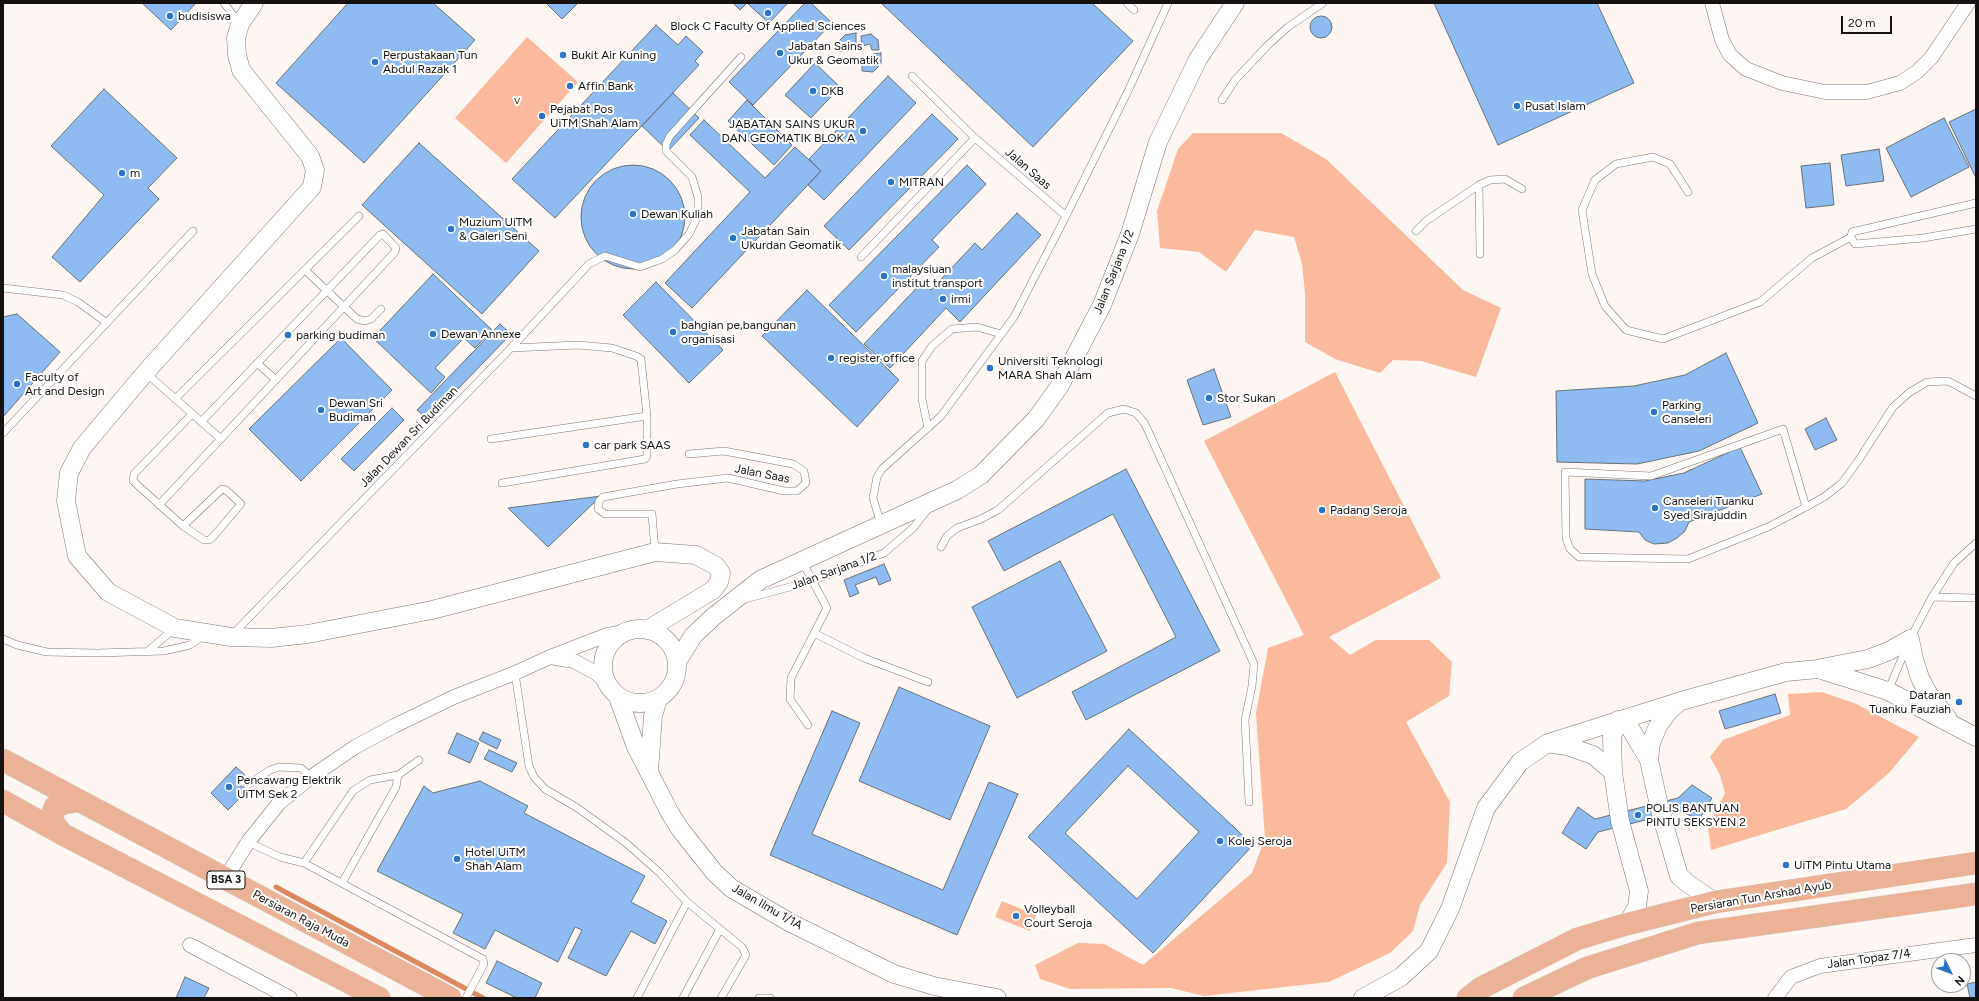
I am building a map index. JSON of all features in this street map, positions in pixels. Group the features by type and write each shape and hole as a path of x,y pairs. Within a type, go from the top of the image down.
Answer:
{"main road":[{"name":"Persiaran Raja Muda","path":"3,760 225,879 462,996"},
{"name":"BSA 3","path":"3,801 62,834 380,998"},
{"path":"62,834 54,822 52,812 55,807 64,803 78,801"},
{"name":"Persiaran Tun Arshad Ayub","path":"1468,998 1481,988 1577,939 1627,924 1715,902 1976,863"},
{"name":"Persiaran Tun Arshad Ayub","path":"1524,998 1587,968 1698,933 1976,894"}],"street":[{"path":"254,3 240,24 236,38 237,55 241,70 310,156 313,162 314,179 312,187 145,373 82,448 69,473 66,501 76,556 108,592 175,628 231,637 271,638 308,634 432,610 530,586 655,552 696,555 716,566 721,573 719,582 713,590 647,630"},
{"name":"Jalan Sarjana 1/2","path":"677,662 693,636 713,617 735,602 760,580 957,490 981,475 1036,419 1059,387 1102,305 1130,234 1158,142 1198,59 1235,3"},
{"path":"1712,3 1722,40 1730,55 1746,69 1782,83 1825,92 1867,92 1900,83 1917,72 1931,58 1968,3"},
{"path":"225,879 248,842 279,803 311,777 355,747 394,726 454,698 550,657 606,636 640,629 662,636 668,641 676,654 677,669 673,684 658,699 646,703 634,703 618,697 605,681 596,673 574,661 550,657"},
{"path":"605,681 603,667 605,653 616,637 625,632"},
{"path":"1363,998 1401,977 1429,950 1450,909 1486,808 1520,762 1548,743 1681,701 1786,672 1818,669 1868,659 1889,651 1910,639 1914,659 1929,695 1940,712 1954,726"},
{"path":"1818,669 1888,691 1976,737"},
{"path":"618,697 636,747 649,772"},
{"name":"Jalan Ilmu 1/1A","path":"658,699 654,716 649,772 659,794 680,829 714,872 731,888 789,922 894,974 934,986"},
{"path":"1648,760 1651,743 1658,726 1668,712 1681,701"},
{"path":"1618,720 1630,728 1648,760 1660,810 1679,876 1690,886 1715,902"},
{"path":"1618,720 1612,737 1613,772 1620,821 1639,891 1637,907 1627,924"},
{"path":"1548,743 1582,750 1593,755 1613,772"},
{"path":"190,945 290,998"},
{"name":"Jalan Topaz 7/4","path":"1775,998 1791,977 1820,966 1976,945"},
{"path":"934,986 953,998"},
{"path":"934,986 997,998"}],"lane":[{"path":"224,3 240,24"},
{"path":"1127,3 1134,10"},
{"path":"881,525 873,498 877,477 882,469 941,416 1014,317 1129,89 1168,3"},
{"path":"1222,100 1235,80 1268,45 1292,24 1323,3"},
{"name":"Jalan Dewan Sri Budiman","path":"231,637 511,348 589,264 605,256 640,267 662,260 675,250 688,234 698,216 698,197 692,177 666,151 666,144 670,136 741,56"},
{"name":"Jalan Saas","path":"912,76 975,138 1066,216"},
{"path":"861,257 975,138"},
{"path":"1688,192 1670,164 1653,157 1616,164 1595,180 1582,210 1592,274 1605,306 1626,330 1662,339 1760,302 1812,258 1851,237 1852,232 1976,202"},
{"path":"1416,230 1426,221 1479,185 1490,180 1505,179 1522,189"},
{"path":"1479,185 1480,254"},
{"path":"175,399 359,216"},
{"path":"1851,237 1855,244 1923,238 1976,229"},
{"path":"3,432 193,231"},
{"path":"159,505 395,252 396,248 383,234 380,235 201,422"},
{"path":"305,270 357,318 365,321 371,319 381,309"},
{"path":"3,288 64,296 78,302 107,323"},
{"path":"928,428 922,399 922,361 932,346 952,329 977,328 1001,334"},
{"path":"502,483 645,460 647,456 647,416 641,359 612,348 578,345 511,348"},
{"path":"257,363 276,380"},
{"path":"145,373 221,439"},
{"path":"1806,507 1783,429 1651,476 1565,472 1566,538 1570,549 1579,557 1688,559 1768,527 1806,507 1824,497 1842,483 1858,462 1893,407 1910,392 1926,382 1948,380 1976,396"},
{"path":"941,546 947,536 957,528 981,519 998,510 1108,413 1124,409 1136,413 1145,424 1254,664 1252,686 1244,720 1249,802"},
{"path":"183,526 222,490 226,490 240,503 240,507 209,540 204,540 183,526 133,481 134,474 192,414"},
{"path":"491,439 647,416"},
{"name":"Jalan Saas","path":"655,552 652,514 605,514 601,512 598,505 603,497 691,482 728,478 791,492 797,491 806,483 804,471 793,464 724,451 689,454"},
{"name":"Jalan Sarjana 1/2","path":"735,602 812,581 884,553 913,528 936,500"},
{"path":"1888,691 1910,639 1932,597 1954,563 1976,543"},
{"path":"802,561 827,608 791,678 790,699 808,725"},
{"path":"1932,597 1976,598"},
{"path":"148,651 175,628"},
{"path":"3,639 16,645 47,652 148,651 180,648 190,645 207,633"},
{"path":"814,633 864,658 928,682"},
{"path":"515,673 529,766 534,777 545,789 576,807 626,843 660,873 687,902 742,947 746,955 721,998"},
{"path":"304,863 344,802 353,791 370,780 398,775 419,760"},
{"path":"247,785 270,770 279,767 301,768 311,777"},
{"path":"342,883 396,787 398,775"},
{"path":"248,842 280,857 304,863 483,959 484,964 474,984 462,996"},
{"path":"637,998 687,902"},
{"path":"683,998 720,929"},
{"path":"759,998 770,998"}],"green space":[{"name":"v","path":"527,37 578,82 506,163 455,118"},
{"path":"1193,133 1281,133 1326,159 1463,290 1501,308 1476,377 1421,361 1393,360 1380,373 1335,359 1305,342 1305,293 1302,264 1294,237 1255,230 1226,272 1199,252 1160,248 1157,211 1178,149"},
{"path":"1335,372 1441,578 1329,637 1350,655 1376,640 1429,640 1452,662 1449,696 1406,722 1450,802 1447,863 1420,905 1413,931 1390,953 1329,982 1204,996 1171,988 1070,989 1040,979 1035,965 1078,943 1104,944 1143,965 1252,873 1265,838 1256,713 1268,648 1304,635 1204,441"},
{"path":"1822,692 1854,703 1919,737 1889,773 1846,809 1711,850 1708,826 1725,793 1720,775 1710,757 1723,740 1790,715 1788,694"},
{"name":"Volleyball Court Seroja","path":"1002,901 1036,915 1030,931 995,917"}],"building":[{"name":"budisiswa","path":"142,3 196,3 171,30"},
{"name":"Perpustakaan Tun Abdul Razak 1","path":"348,3 433,3 475,40 364,163 276,83"},
{"path":"546,3 578,3 562,19"},
{"name":"Block C Faculty Of Applied Sciences","path":"733,3 747,3 740,10"},
{"name":"Block C Faculty Of Applied Sciences","path":"747,3 788,3 769,23"},
{"name":"Jabatan Sains Ukur & Geomatik","path":"805,3 811,3 832,23 753,105 729,82"},
{"path":"881,3 1092,3 1133,41 1033,147"},
{"path":"1434,3 1597,3 1634,83 1498,145"},
{"path":"1317,16 1325,16 1332,23 1332,31 1325,38 1317,38 1310,31 1310,23"},
{"path":"656,25 678,45 686,36 703,52 695,61 699,65 555,218 512,179"},
{"path":"856,33 856,46 851,45 849,51 838,51 839,41 845,35"},
{"path":"871,34 878,40 879,50 872,50 870,44 862,46 861,36"},
{"path":"881,53 881,64 873,72 862,71 862,64 871,61 873,54"},
{"name":"DKB","path":"815,63 840,87 811,118 785,95"},
{"name":"JABATAN SAINS UKUR DAN GEOMATIK BLOK A","path":"888,76 916,103 824,200 808,185 821,171 809,159"},
{"name":"m","path":"104,89 177,158 148,188 159,199 80,282 52,257 104,195 51,146"},
{"path":"673,93 699,118 668,151 642,126"},
{"path":"747,100 792,145 774,165 728,121"},
{"path":"1976,109 1976,178 1949,122"},
{"name":"MITRAN","path":"932,114 958,139 849,250 824,226"},
{"path":"1944,118 1969,167 1911,197 1886,148"},
{"name":"Jabatan Sain Ukurdan Geomatik","path":"704,120 765,178 795,147 821,171 692,308 665,283 750,192 690,135"},
{"path":"419,143 539,251 482,314 362,205"},
{"path":"1879,149 1884,181 1846,186 1841,155"},
{"path":"1830,163 1834,205 1806,208 1801,166"},
{"name":"Dewan Kuliah","path":"633,165 653,169 662,173 670,180 677,188 681,197 685,217 681,237 677,246 670,254 662,261 653,265 633,269 613,265 604,261 596,254 589,246 585,237 581,217 585,197 589,188 596,180 604,173 613,169"},
{"name":"malaysiuan institut transport","path":"967,165 986,184 932,240 939,247 856,332 829,305"},
{"name":"irmi","path":"1017,213 1041,235 960,322 946,308 890,368 864,344 922,282 931,290 975,243 982,250"},
{"name":"Dewan Annexe","path":"433,274 492,330 475,348 464,338 435,368 445,377 431,393 373,338"},
{"name":"bahgian pe,bangunan organisasi","path":"656,282 723,350 689,383 623,315"},
{"name":"register office","path":"807,290 899,380 857,427 762,336"},
{"name":"Faculty of Art and Design","path":"17,314 60,352 3,417 3,317"},
{"path":"500,324 511,334 428,420 417,410"},
{"name":"Dewan Sri Budiman","path":"341,338 392,390 301,481 249,429"},
{"name":"Parking Canseleri","path":"1726,353 1758,423 1699,451 1637,464 1557,462 1556,391 1634,386 1685,375"},
{"name":"Stor Sukan","path":"1214,369 1231,417 1203,425 1187,380"},
{"path":"392,408 404,420 354,471 341,459"},
{"path":"1826,418 1837,440 1815,450 1805,429"},
{"name":"Canseleri Tuanku Syed Sirajuddin","path":"1740,447 1762,494 1689,522 1685,531 1668,543 1654,544 1645,540 1639,532 1585,529 1585,479 1645,481 1684,473"},
{"path":"1126,469 1220,651 1086,720 1072,692 1176,637 1113,514 1004,571 988,541"},
{"path":"601,496 548,547 508,508"},
{"path":"1060,561 1107,651 1017,698 972,607"},
{"path":"884,564 891,580 879,585 876,577 855,585 859,593 850,597 844,580"},
{"path":"899,687 990,726 950,820 859,781"},
{"path":"1775,694 1781,713 1725,729 1719,711"},
{"path":"832,711 860,723 812,834 943,890 989,782 1018,794 957,935 770,855"},
{"name":"Kolej Seroja","path":"1129,729 1253,845 1153,953 1028,837","holes":["1128,766 1199,832 1137,899 1065,833"]},
{"path":"483,732 501,740 497,749 479,740"},
{"path":"457,733 479,743 470,763 448,753"},
{"path":"489,750 517,763 512,772 484,759"},
{"name":"Pencawang Elektrik UiTM Sek 2","path":"236,767 245,775 238,783 247,791 228,810 211,793"},
{"path":"480,781 528,806 524,813 645,876 631,902 667,921 655,944 631,931 606,976 568,958 582,930 575,927 558,962 495,930 485,949 453,933 463,914 377,871 424,786 433,793"},
{"name":"POLIS BANTUAN PINTU SEKSYEN 2","path":"1692,785 1712,798 1699,820 1681,811 1598,832 1586,849 1562,833 1578,807 1595,819 1678,798"},
{"path":"497,961 542,983 535,998 517,998 486,983"},
{"path":"185,977 209,988 204,998 176,998"},
{"path":"1976,982 1976,998 1970,998 1969,993 1971,993 1971,983"}],"waterway":[{"path":"276,887 483,998"}],"place":[{"name":"Block C Faculty Of Applied Sciences","path":"768,13"},
{"name":"budisiswa","path":"170,16"},
{"name":"Jabatan Sains Ukur & Geomatik","path":"780,53"},
{"name":"Bukit Air Kuning","path":"563,55"},
{"name":"Perpustakaan Tun Abdul Razak 1","path":"375,62"},
{"name":"Affin Bank","path":"570,86"},
{"name":"DKB","path":"813,91"},
{"name":"Pusat Islam","path":"1517,106"},
{"name":"Pejabat Pos UiTM Shah Alam","path":"542,116"},
{"name":"JABATAN SAINS UKUR DAN GEOMATIK BLOK A","path":"863,131"},
{"name":"m","path":"122,173"},
{"name":"MITRAN","path":"891,182"},
{"name":"Dewan Kuliah","path":"633,214"},
{"name":"Muzium UiTM & Galeri Seni","path":"451,229"},
{"name":"Jabatan Sain Ukurdan Geomatik","path":"733,238"},
{"name":"malaysiuan institut transport","path":"884,276"},
{"name":"irmi","path":"943,299"},
{"name":"bahgian pe,bangunan organisasi","path":"673,332"},
{"name":"Dewan Annexe","path":"433,334"},
{"name":"parking budiman","path":"288,335"},
{"name":"register office","path":"831,358"},
{"name":"Universiti Teknologi MARA Shah Alam","path":"990,368"},
{"name":"Faculty of Art and Design","path":"17,384"},
{"name":"Stor Sukan","path":"1209,398"},
{"name":"Dewan Sri Budiman","path":"321,410"},
{"name":"Parking Canseleri","path":"1654,412"},
{"name":"car park SAAS","path":"586,445"},
{"name":"Canseleri Tuanku Syed Sirajuddin","path":"1655,508"},
{"name":"Padang Seroja","path":"1322,510"},
{"name":"Dataran Tuanku Fauziah","path":"1959,702"},
{"name":"Pencawang Elektrik UiTM Sek 2","path":"229,787"},
{"name":"POLIS BANTUAN PINTU SEKSYEN 2","path":"1638,815"},
{"name":"Kolej Seroja","path":"1220,841"},
{"name":"Hotel UiTM Shah Alam","path":"457,859"},
{"name":"UiTM Pintu Utama","path":"1786,865"},
{"name":"Volleyball Court Seroja","path":"1016,916"}]}
